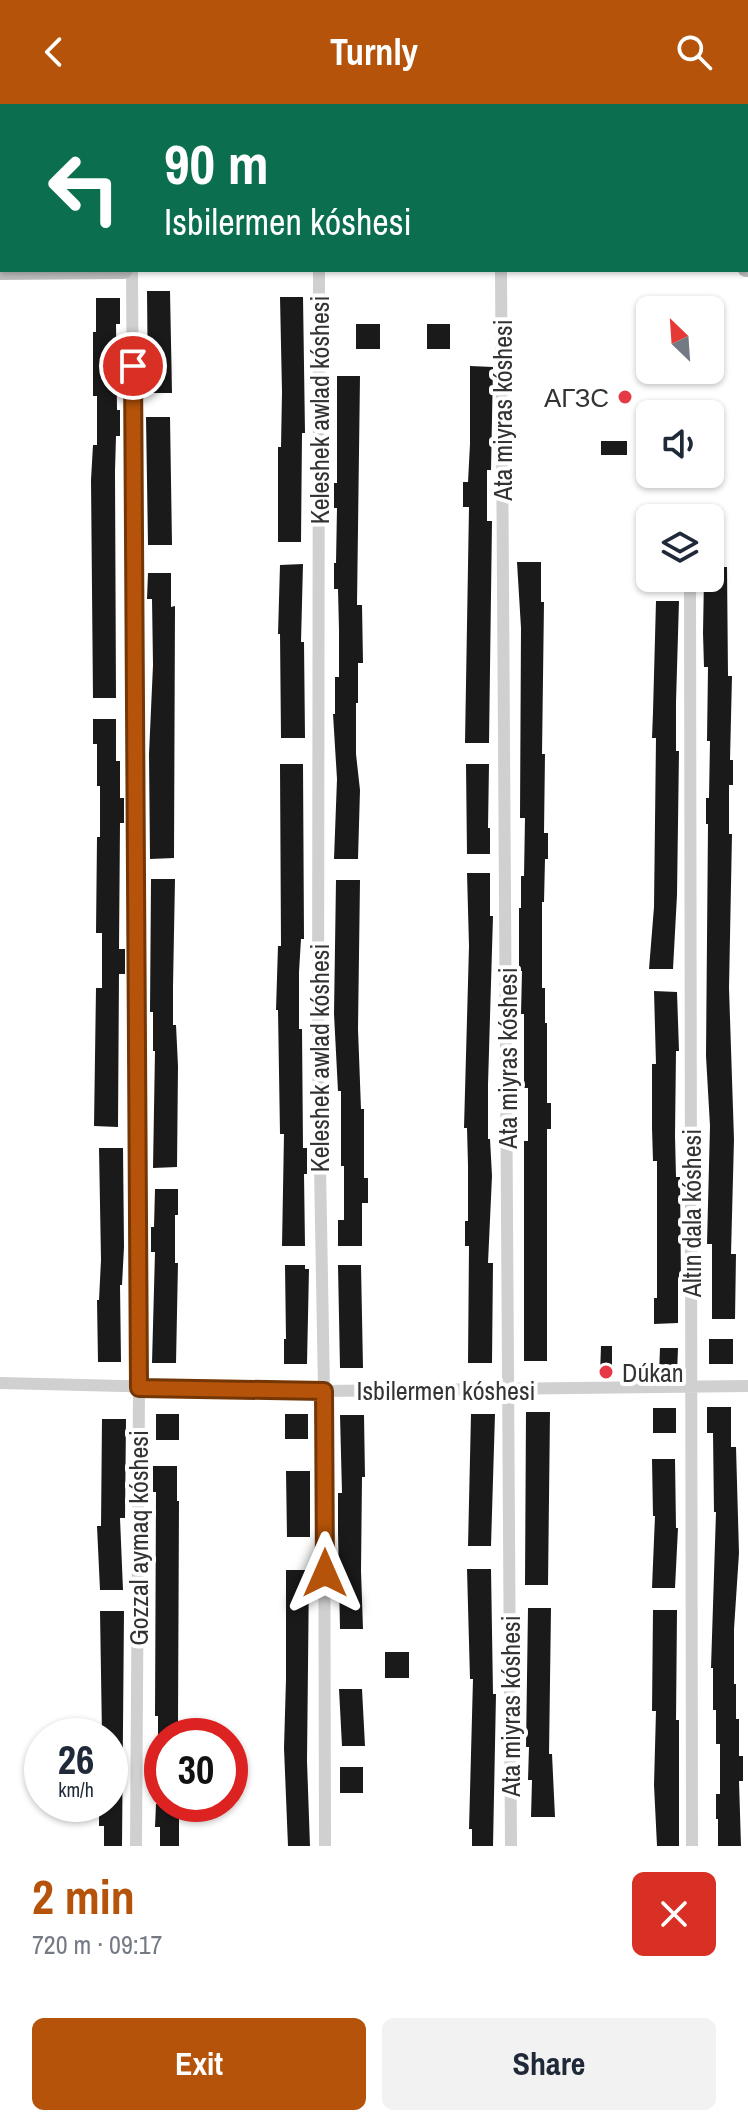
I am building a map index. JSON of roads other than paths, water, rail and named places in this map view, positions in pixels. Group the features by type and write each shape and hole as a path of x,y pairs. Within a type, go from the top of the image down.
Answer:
{"street":[{"name":"Gozzal aymaq kóshesi","path":"132,272 139,1388 136,1846"},
{"name":"Keleshek awlad kóshesi","path":"319,272 318,1069 324,1391 325,1846"},
{"name":"Ata miyras kóshesi","path":"501,272 511,1846"},
{"name":"Altın dala kóshesi","path":"690,592 692,1846"},
{"name":"Isbilermen kóshesi","path":"0,1383 324,1391 748,1386"}],"place":[{"name":"АГЗС","path":"625,397"},
{"name":"Dúkan","path":"606,1372"}]}
